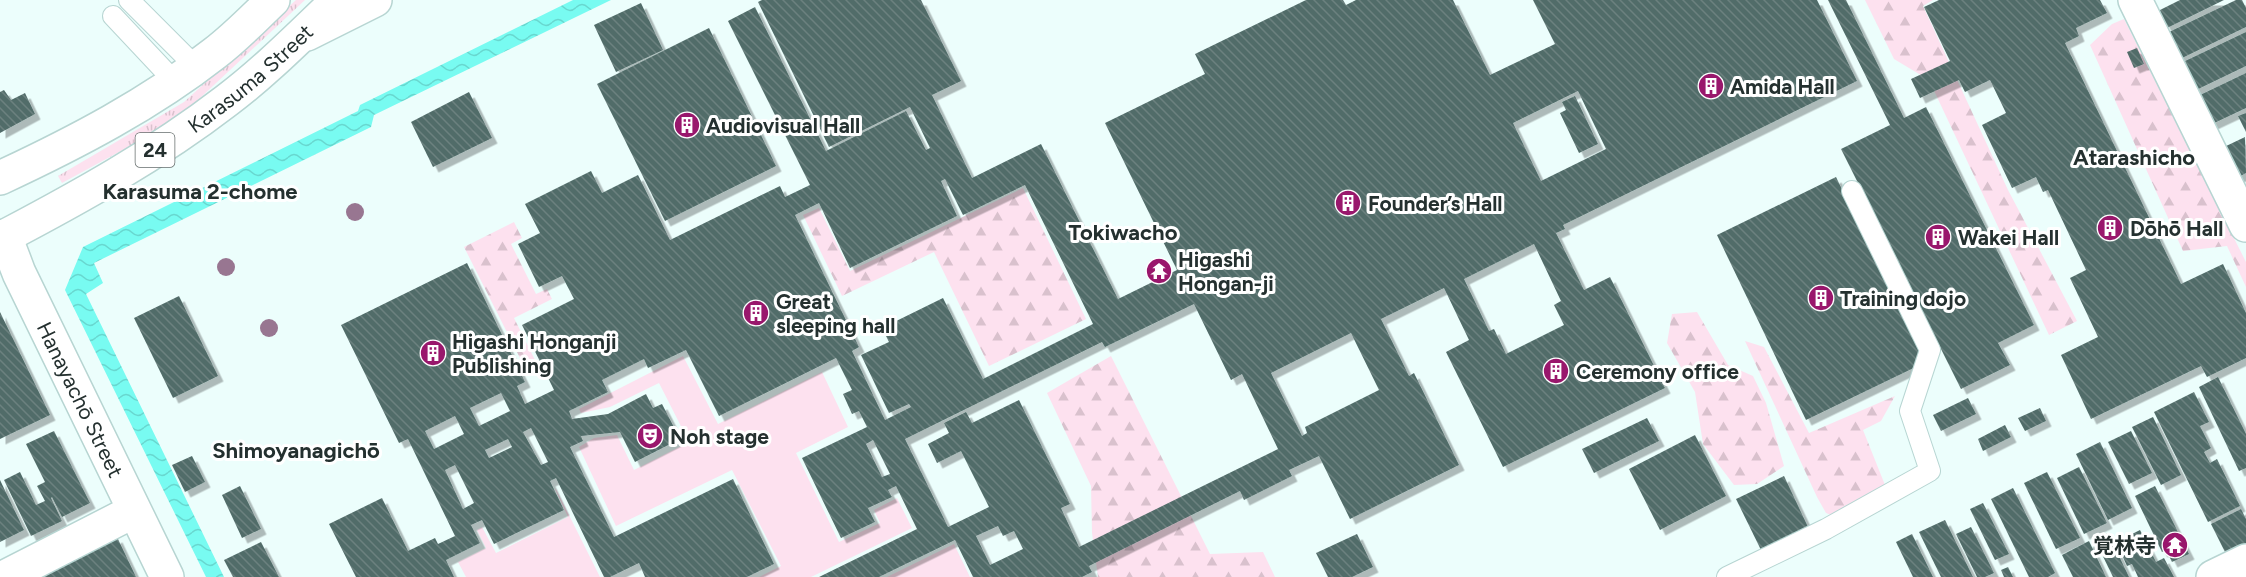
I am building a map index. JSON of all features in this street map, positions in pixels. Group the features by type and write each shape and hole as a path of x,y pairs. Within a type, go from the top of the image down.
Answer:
{"main road":[{"name":"Karasuma Street","path":"0,178 39,160 146,102 216,53 273,0"},
{"name":"Karasuma Street","path":"2,232 111,179 179,135 228,100 338,0"},
{"path":"296,40 375,0"},
{"path":"2135,0 2246,225"},
{"name":"Hanayachō Street","path":"2,232 19,273 167,577"},
{"path":"5,577 134,511"},
{"path":"2213,577 2246,561"}],"lane":[{"path":"129,0 185,74"},
{"path":"118,6 185,74"},
{"path":"1726,577 1826,529 1930,471 1910,411 1930,350 1852,191"}],"green space":[{"path":"296,0 305,0 183,114 62,183 58,176 184,102"},
{"path":"1865,0 1933,0 1923,6 2008,190 2077,321 2049,335 1929,80 1894,59"},
{"path":"2124,19 2246,262 2246,287 2227,246 2183,251 2090,45 2112,24"},
{"path":"1023,188 1086,319 989,366 934,252 842,296 803,215 819,208 850,271"},
{"path":"514,222 522,238 511,244 536,294 547,289 552,299 514,318 538,366 527,372 464,247"},
{"path":"1697,312 1728,365 1753,376 1766,403 1784,466 1757,484 1734,485 1703,444 1695,392 1667,343 1672,314"},
{"path":"1745,341 1764,347 1809,433 1895,396 1881,421 1863,430 1885,485 1841,519 1826,513 1817,497"},
{"path":"683,356 718,424 822,372 848,427 796,453 839,542 880,523 874,510 897,498 912,528 811,577 759,577 781,566 732,470 616,526 579,447 594,438 617,435 634,470 689,442 659,383 610,407 581,413 579,409"},
{"path":"1111,356 1210,554 1263,552 1275,577 1098,577 1092,533 1091,486 1047,393"},
{"path":"555,489 600,577 466,577 458,562 486,548 477,530 482,527 496,553 568,517"},
{"path":"954,544 970,577 887,577"}],"water":[{"path":"573,0 611,0 374,115 371,127 94,263 103,283 86,294 224,577 206,577 65,290 83,247 358,111 360,105"}],"building":[{"path":"762,0 921,0 961,81 932,95 972,178 1041,144 1118,299 1177,270 1105,123 1205,74 1195,54 1306,0 1343,0 1346,5 1356,0 1453,0 1490,75 1555,44 1533,0 1817,0 1857,81 1563,225 1565,229 1556,233 1584,290 1610,277 1665,388 1503,467 1446,352 1469,340 1444,288 1381,319 1409,376 1414,373 1459,465 1350,519 1319,456 1289,470 1292,476 1244,500 1240,491 1089,566 1092,572 1082,577 973,577 955,540 879,577 819,577 917,529 896,486 888,490 892,497 868,508 875,522 841,538 802,458 867,427 859,411 852,414 843,394 852,390 836,358 719,416 686,350 648,368 644,359 602,380 608,392 569,411 572,419 608,414 646,394 653,408 662,404 680,439 635,462 620,432 581,436 583,441 570,447 614,537 733,479 774,564 747,577 645,577 639,563 610,577 604,577 556,478 550,481 564,510 494,544 482,520 471,525 480,543 446,560 454,577 356,577 329,524 382,498 408,551 435,538 438,544 455,536 408,439 399,443 341,325 467,263 525,382 517,386 525,404 554,390 522,325 574,299 562,276 539,287 518,244 540,233 525,204 591,171 602,193 638,175 670,240 780,186 785,197 810,185 728,21 755,7 826,151 906,111 926,150 930,148 910,107 829,147 758,2","holes":["1578,91 1606,149 1541,181 1513,123","945,179 963,215 1025,185 1093,324 983,379 943,298 882,328 889,342 861,355 889,413 909,404 911,407 885,420 852,351 859,347 795,215 819,203 850,268 957,216 941,181","1534,244 1561,301 1554,305 1564,325 1506,354 1494,329 1489,331 1464,279","1194,304 1231,380 1242,374 1278,449 1079,547 1061,508 1070,504 1019,400 972,423 966,412 944,423 949,433 928,444 937,463 961,451 989,507 948,527 905,439 1102,342 1105,347","1351,333 1379,390 1305,427 1307,433 1302,436 1271,373","501,393 510,411 479,426 470,408","455,416 464,434 434,449 425,431","531,428 548,462 541,465 523,432","508,439 512,447 489,458 485,450","873,440 890,474 882,477 866,444","455,465 474,503 463,509 445,470","998,526 1003,536 1014,531 1023,549 990,565 976,536"]},
{"name":"Wakei Hall","path":"1828,0 1846,0 1904,118 1926,107 2034,325 1998,343 2010,365 1961,389 1841,149 1890,125"},
{"name":"Dōhō Hall","path":"1939,0 2100,0 2107,13 2076,28 2079,36 2065,43 2181,284 2223,264 2246,313 2246,358 2207,377 2201,366 2091,419 2061,355 2098,337 2070,278 2086,270 2048,190 2043,192 2036,177 2012,188 1982,125 2006,113 1990,80 1965,92 1959,80 1920,98 1911,79 1950,61 1924,7"},
{"path":"2180,0 2224,0 2167,28 2158,11"},
{"path":"2236,0 2242,0 2246,8 2246,27 2180,59 2167,33"},
{"path":"641,3 663,50 616,72 594,25"},
{"name":"Audiovisual Hall","path":"709,28 776,166 665,221 597,84"},
{"path":"2246,32 2246,66 2194,91 2181,63"},
{"path":"2137,48 2144,64 2134,68 2127,52"},
{"path":"2246,73 2246,108 2210,125 2196,97"},
{"path":"4,90 11,100 25,93 35,114 0,133 0,92"},
{"path":"469,92 492,138 433,167 411,122"},
{"path":"1575,96 1598,144 1579,153 1560,113 1566,110 1562,102"},
{"path":"2246,113 2246,132 2238,116"},
{"path":"2245,137 2246,173 2237,178 2222,148"},
{"name":"Training dojo","path":"1836,177 1926,362 1806,420 1717,235"},
{"path":"179,296 218,376 173,398 134,318"},
{"path":"0,312 50,415 0,439"},
{"path":"2218,377 2246,434 2246,468 2239,471 2199,387"},
{"path":"2194,392 2209,422 2200,426 2211,448 2204,452 2210,463 2217,459 2240,506 2208,522 2154,412"},
{"path":"1968,398 1976,414 1941,431 1933,415"},
{"path":"2040,408 2046,421 2025,431 2018,418"},
{"path":"2153,417 2181,475 2161,485 2132,427"},
{"path":"1647,418 1659,441 1594,473 1582,449"},
{"path":"2005,425 2011,437 1983,451 1978,439"},
{"path":"54,431 90,503 62,517 52,497 62,521 31,536 4,480 20,472 36,505 45,501 37,486 45,482 26,444"},
{"path":"2131,431 2152,473 2129,484 2108,442"},
{"path":"1695,435 1726,496 1660,530 1629,469"},
{"path":"2100,442 2132,508 2108,520 2076,454"},
{"path":"192,456 205,482 185,492 172,465"},
{"path":"2079,467 2107,523 2084,534 2057,478"},
{"path":"2047,472 2080,538 2056,549 2024,483"},
{"path":"1784,476 1808,527 1761,550 1736,499"},
{"path":"0,480 24,530 0,542"},
{"path":"240,486 261,529 242,538 222,495"},
{"path":"2155,486 2189,554 2172,562 2166,550 2162,552 2135,496"},
{"path":"2013,488 2055,573 2048,577 2029,577 1991,499"},
{"path":"1983,503 2009,554 1995,560 1970,509"},
{"path":"2241,509 2246,519 2246,544 2226,554 2211,524"},
{"path":"1945,520 1973,577 1941,577 1919,532"},
{"path":"1971,527 1994,573 1985,577 1977,577 1956,534"},
{"path":"2140,530 2156,562 2164,558 2174,577 2138,577 2132,564 2127,566 2116,542"},
{"path":"2108,533 2129,577 2113,577 2095,540"},
{"path":"1357,534 1373,567 1352,577 1328,577 1316,553"},
{"path":"1912,534 1933,577 1913,577 1896,542"},
{"path":"117,537 136,577 34,577"},
{"path":"2089,541 2106,577 2073,577 2062,555"},
{"path":"261,542 279,577 233,577 224,560"},
{"path":"2008,567 2013,577 2004,577 2001,570"}],"place":[{"name":"Amida Hall","path":"1711,86"},
{"name":"Audiovisual Hall","path":"687,125"},
{"name":"Founder’s Hall","path":"1348,203"},
{"name":"Dōhō Hall","path":"2110,228"},
{"name":"Wakei Hall","path":"1938,237"},
{"name":"Higashi Hongan-ji","path":"1159,271"},
{"name":"Training dojo","path":"1821,298"},
{"name":"Great sleeping hall","path":"756,313"},
{"name":"Higashi Honganji Publishing","path":"433,353"},
{"name":"Ceremony office","path":"1556,371"},
{"name":"Noh stage","path":"650,436"},
{"name":"覚林寺","path":"2175,545"}],"district":[{"name":"Atarashicho","path":"2134,157"},
{"name":"Karasuma 2-chome","path":"200,191"},
{"name":"Tokiwacho","path":"1123,232"},
{"name":"Shimoyanagichō","path":"296,450"}]}
